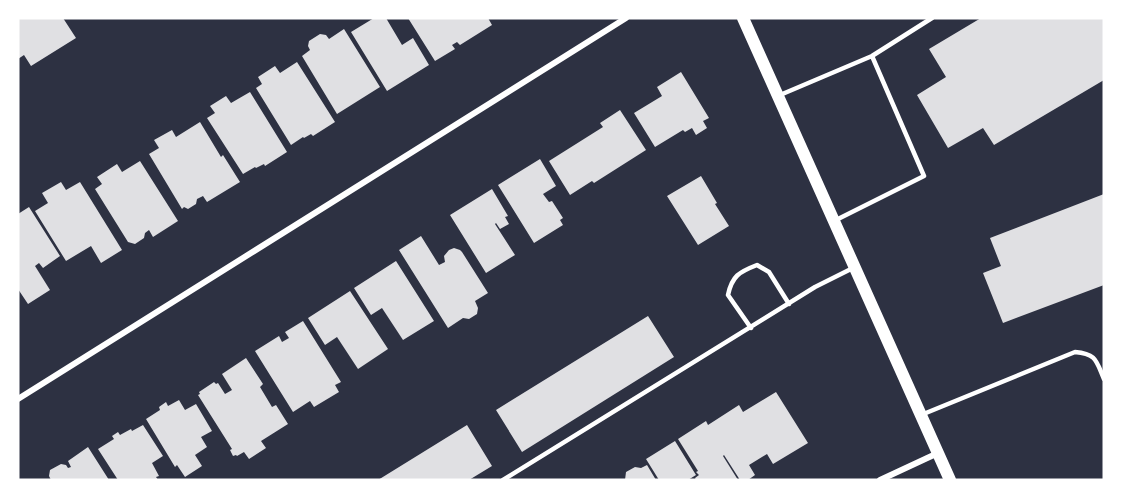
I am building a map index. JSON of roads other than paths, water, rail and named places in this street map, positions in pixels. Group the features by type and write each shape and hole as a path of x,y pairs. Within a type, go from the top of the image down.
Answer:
{"main road":[{"path":"743,18 950,480"}],"street":[{"path":"18,399 626,18"},
{"path":"880,480 938,453"}],"lane":[{"path":"778,96 872,56 932,18"},
{"path":"834,221 924,176 872,56"},
{"path":"750,328 728,295 731,281 744,270 757,265 769,272 789,304"},
{"path":"503,480 815,287 855,267"},
{"path":"921,415 1075,352 1086,353 1095,358 1104,379"}]}
